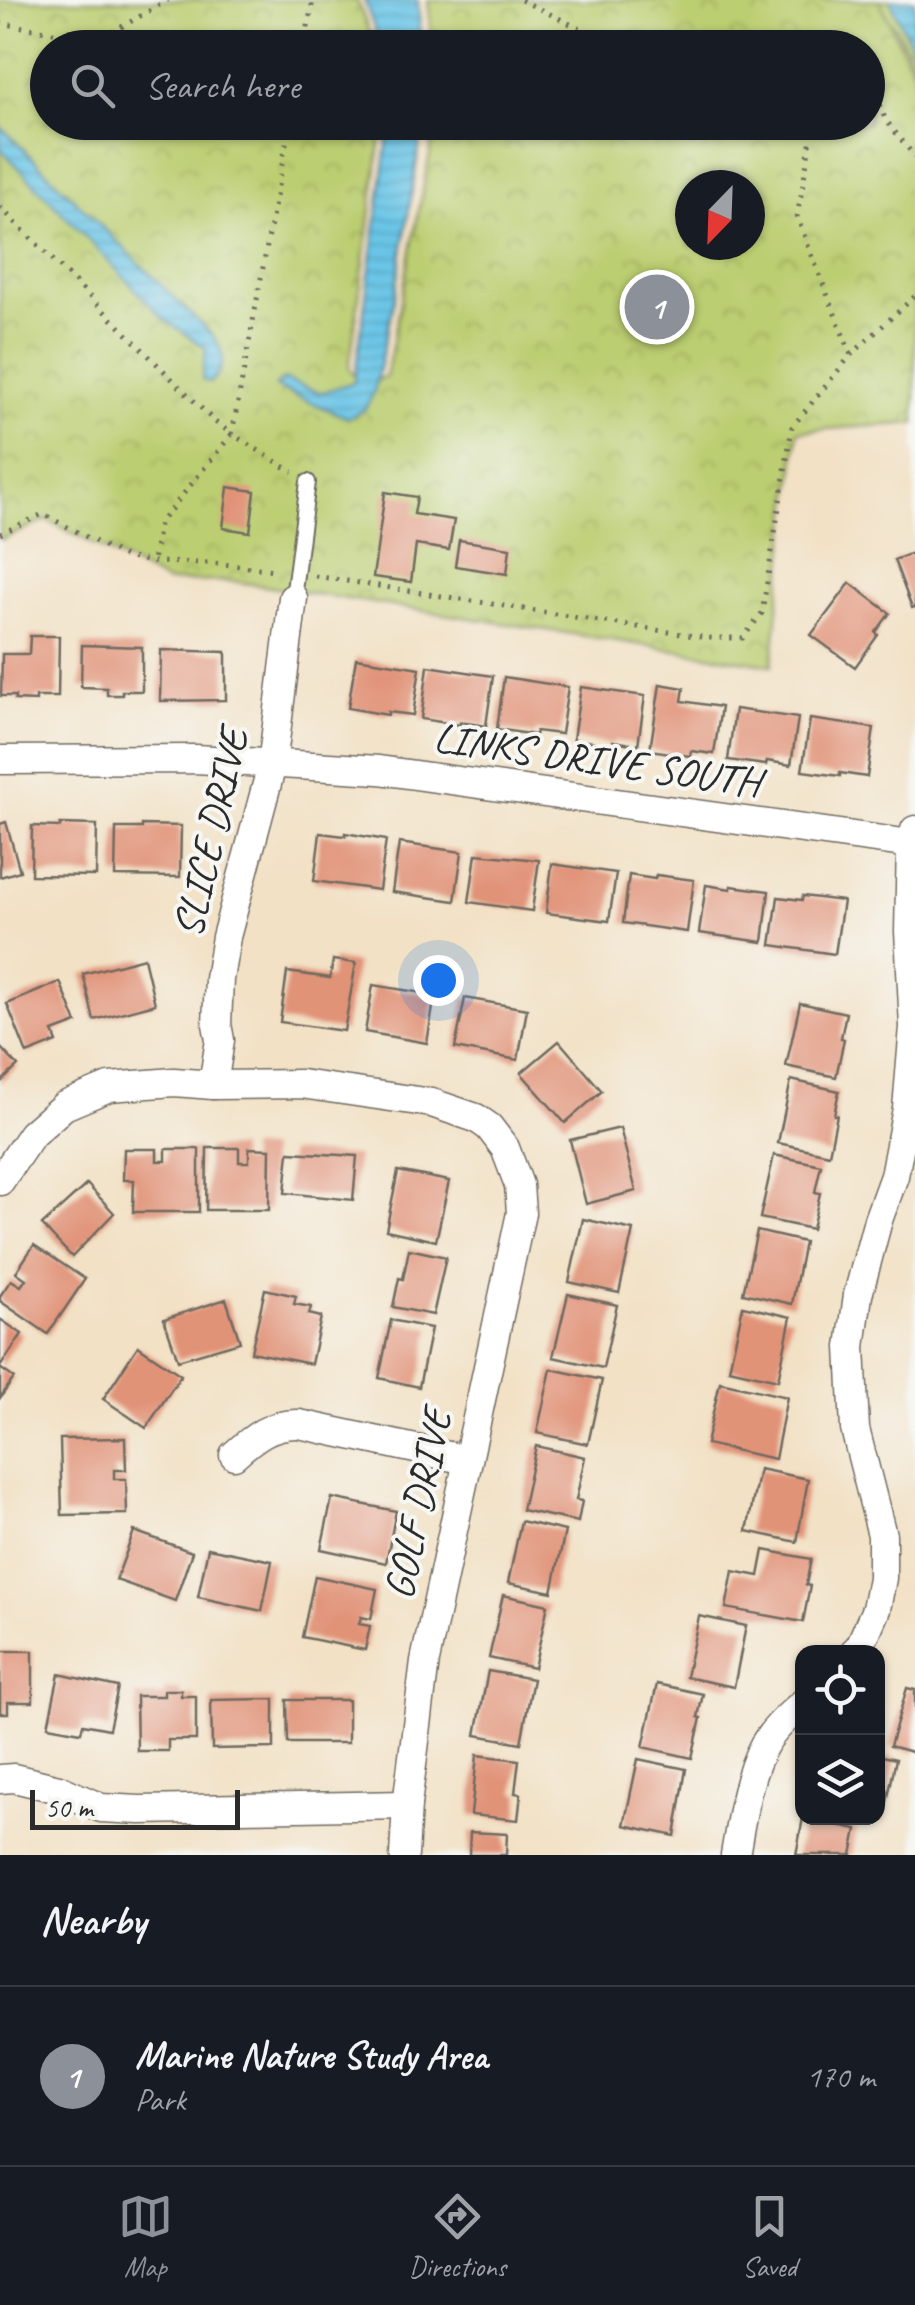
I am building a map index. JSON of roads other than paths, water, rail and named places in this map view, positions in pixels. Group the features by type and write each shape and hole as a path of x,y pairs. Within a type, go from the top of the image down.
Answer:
{"street":[{"name":"SLICE DRIVE","path":"213,1085 220,1040 219,979 226,937 272,765 295,585"},
{"name":"LINKS DRIVE SOUTH","path":"0,760 196,759 379,770 913,838"},
{"path":"860,1645 876,1609 882,1578 882,1536 855,1429 851,1347 858,1296 894,1176 907,1109 914,1027 909,931 913,838"},
{"path":"0,1181 32,1134 64,1106 109,1087 174,1082 213,1085"},
{"name":"GOLF DRIVE","path":"213,1085 300,1084 432,1102 476,1118 489,1127 505,1148 519,1185 520,1214 425,1661 404,1855"},
{"path":"234,1455 259,1434 286,1424 318,1427 468,1460"},
{"path":"735,1855 746,1794 764,1745 795,1710"},
{"path":"0,1779 14,1778 59,1790 102,1808 407,1805"}],"lane":[{"path":"295,585 308,482"}],"water":[{"path":"364,0 418,0 420,30 375,30"},
{"path":"890,0 915,0 915,53"},
{"path":"0,126 212,335 223,360 210,382 202,380 206,348 165,320 0,148"},
{"path":"388,140 420,140 396,291 374,392 365,409 348,418 275,387 284,379 320,393 354,382"}],"place":[{"name":"Marine Nature Study Area","path":"657,307"}]}
